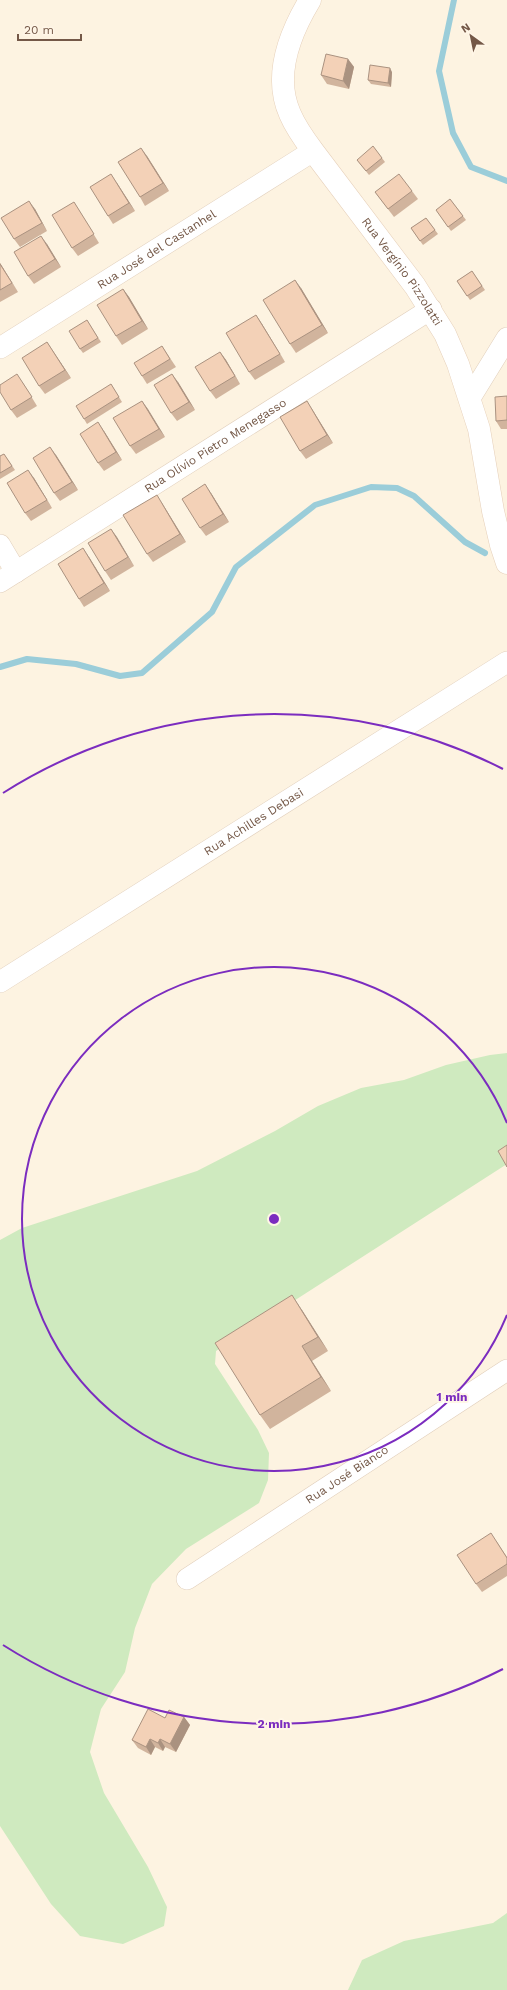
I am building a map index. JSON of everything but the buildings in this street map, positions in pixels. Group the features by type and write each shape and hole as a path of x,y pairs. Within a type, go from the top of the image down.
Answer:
{"street":[{"name":"Rua Vergínio Pizzolatti","path":"310,0 295,26 288,46 284,69 284,94 289,113 298,131 431,309 456,358 470,398 486,462 498,531 507,563"},
{"name":"Rua José del Castanhel","path":"0,348 313,151"},
{"name":"Rua Olívio Pietro Menegasso","path":"8,577 431,309"},
{"path":"470,398 507,338"},
{"path":"0,545 8,577"},
{"name":"Rua Achilles Debasi","path":"0,982 507,662"},
{"name":"Rua José Bianco","path":"187,1579 507,1370"}],"green space":[{"path":"507,1053 507,1164 216,1351 215,1364 258,1430 269,1453 268,1480 259,1503 186,1549 152,1584 135,1628 125,1672 101,1709 90,1752 104,1793 148,1867 167,1907 164,1926 123,1944 80,1936 51,1904 0,1826 0,1240 22,1228 197,1171 275,1131 318,1106 361,1088 404,1080 446,1065 490,1055"},
{"path":"507,1913 507,1990 348,1990 362,1960 404,1941 493,1923"}],"waterway":[{"path":"454,0 439,71 453,133 471,167 507,181"},
{"path":"0,667 27,659 76,664 120,676 142,673 212,612 236,567 315,505 371,487 397,488 414,496 465,542 485,553"}]}
